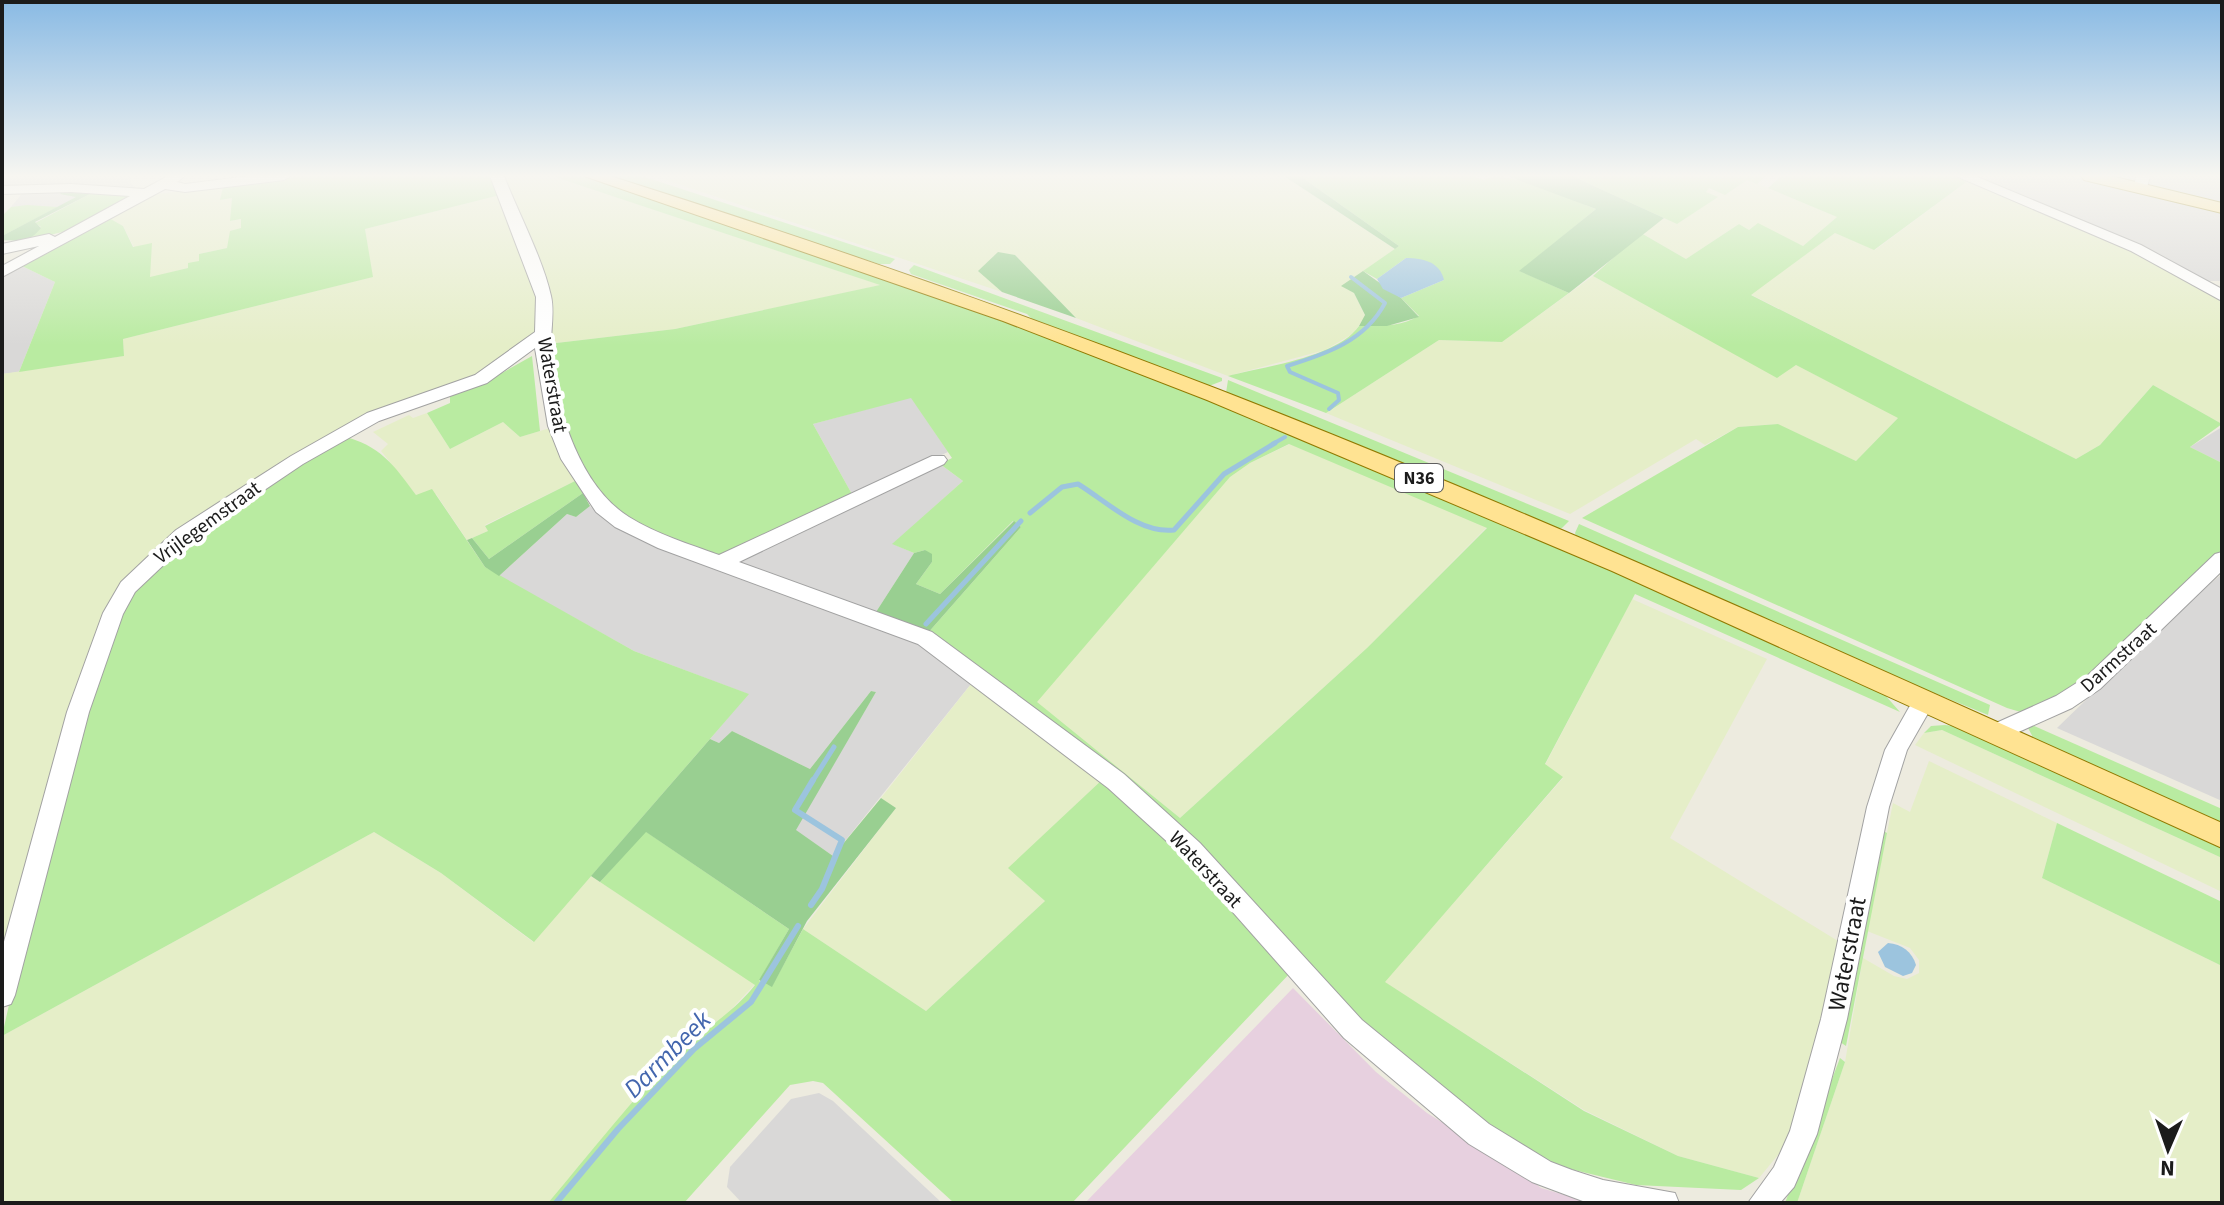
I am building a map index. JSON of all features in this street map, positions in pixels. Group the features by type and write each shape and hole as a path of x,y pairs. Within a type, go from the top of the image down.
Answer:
{"main road":[{"name":"N36","path":"764,232 906,279 1202,390 1454,492 2222,836"}],"street":[{"path":"2,272 74,232"},
{"name":"Waterstraat","path":"519,232 544,297 542,335 557,426 570,459 596,500 622,522 665,543 925,638 1116,781 1192,850 1353,1029 1479,1134 1520,1160 1572,1184 1603,1194 1665,1203"},
{"path":"2098,232 2136,248 2220,292"},
{"path":"2,249 61,239"},
{"name":"Vrijlegemstraat","path":"2,995 78,712 108,626 128,587 183,535 297,460 373,417 481,379 542,335"},
{"path":"722,562 938,460"},
{"name":"Darmstraat","path":"2001,736 2004,729 2064,702 2093,683 2222,559"},
{"name":"Waterstraat","path":"1762,1203 1779,1184 1797,1144 1828,1053 1851,925 1877,808 1898,746 1924,701"}],"shaded area":[{"path":"2104,232 2222,232 2222,281 2204,281"},
{"path":"22,266 55,282 19,372 2,374 2,278"},
{"path":"911,397 948,452 853,496 813,424"},
{"path":"2222,427 2222,463 2190,447"},
{"path":"940,464 963,481 893,544 914,553 876,612 732,562"},
{"path":"590,506 605,520 642,538 918,640 975,679 833,856 795,830 876,692 871,691 810,769 732,731 719,743 710,739 748,694 634,651 499,576 567,514 576,517"},
{"path":"2222,574 2222,801 2057,728 2185,604"},
{"path":"1293,988 1376,1072 1427,1113 1516,1168 1541,1188 1592,1203 1085,1203"},
{"path":"819,1093 833,1101 942,1203 742,1203 727,1187 730,1167 791,1099"}],"green space":[{"path":"9,232 38,232 19,241 2,240 2,236"},
{"path":"35,232 61,232 26,241"},
{"path":"83,232 126,232 133,247 152,243 150,277 188,268 188,263 199,261 199,254 227,248 230,232 366,232 373,277 123,339 124,356 19,372 55,282 22,266"},
{"path":"126,232 239,232 227,248 199,254 199,261 188,268 150,278"},
{"path":"365,232 513,232 540,307 535,336 478,378 352,425 2,978 2,374 124,356 123,339 372,277"},
{"path":"527,232 722,232 881,285 675,329 548,344 545,276"},
{"path":"721,232 754,232 1127,366 1495,517 1878,687 1900,712 1635,594 1545,764 1563,777 1385,982 1584,1111 1678,1156 1759,1178 1741,1190 1636,1185 1566,1168 1512,1144 1350,1019 1182,836 927,634 1021,527 1013,521 940,594 916,584 932,562 925,550 914,553 892,544 963,481 940,464 952,458 911,398 813,424 853,496 720,557 659,536 599,498 566,434 548,344 675,329 880,285","holes":["1289,444 1487,528 1367,648 1180,818 1037,702 1230,477 1250,463"]},
{"path":"782,232 813,232 895,259 890,264 879,264"},
{"path":"823,232 1370,232 1395,249 1342,286 1354,293 1365,316 1354,333 1325,350 1228,376 1076,318 1015,255 979,271 1002,292"},
{"path":"1370,232 1380,232 1399,246 1395,249"},
{"path":"1380,232 1568,232 1520,271 1569,293 1502,342 1439,340 1326,413 1228,376 1318,353 1349,337 1359,326 1390,325 1419,316 1401,298 1444,280 1406,258 1377,279 1363,271 1399,246"},
{"path":"1567,232 1646,232 1569,293 1519,271"},
{"path":"1642,232 1727,232 1686,259"},
{"path":"1727,232 1776,232 1803,246 1819,232 1898,232 1874,250 1835,233 1751,295 2076,459 2100,445 2153,385 2222,424 2190,447 2222,463 2222,553 2076,687 2024,713 1582,518 1738,427 1778,424 1856,461 1898,418 1796,365 1777,378 1593,276 1641,233 1686,259"},
{"path":"1775,232 1819,232 1803,246"},
{"path":"1899,232 2091,232 2125,247 2222,300 2222,424 2153,385 2100,445 2076,459 1750,294 1835,233 1875,250"},
{"path":"998,252 1015,255 1076,318 1002,292 978,271"},
{"path":"914,265 1222,378 1222,381 1209,386 1033,320 1027,314 911,274 909,270"},
{"path":"1363,271 1401,298 1419,317 1387,326 1359,326 1365,315 1354,293 1341,286"},
{"path":"1593,276 1777,377 1796,365 1899,417 1856,461 1777,424 1738,427 1705,445 1696,439 1570,514 1326,413 1439,340 1502,342"},
{"path":"532,356 540,431 520,437 503,422 450,449 427,413 450,403 450,393 497,371 502,373"},
{"path":"1228,380 1569,521 1562,528 1554,529 1226,393"},
{"path":"427,413 450,449 503,422 520,437 550,428 577,480 485,525 488,531 467,540 436,494 416,495 381,451 388,444 373,432 409,415 413,418"},
{"path":"342,436 366,445 385,458 416,495 432,489 485,567 634,651 749,694 534,942 441,873 374,832 2,1036 37,880 118,613 156,562"},
{"path":"1290,444 1487,527 1367,648 1180,818 1036,702 1230,477 1250,463"},
{"path":"577,480 583,493 489,559 472,538 488,531 485,526"},
{"path":"583,493 590,506 576,517 567,514 499,576 485,567 467,540 472,538 489,559"},
{"path":"1014,521 1021,527 927,634 876,612 914,553 925,550 932,554 932,562 916,584 940,594"},
{"path":"1579,524 1990,705 1988,715 1927,690 1922,693 1577,539 1575,533"},
{"path":"1632,599 1767,659 1670,838 1838,941 1824,1035 1787,1144 1759,1178 1678,1156 1584,1110 1384,982 1563,778 1545,765"},
{"path":"975,679 1104,778 1009,868 1045,901 926,1011 803,929 895,809 881,798"},
{"path":"871,691 876,692 796,830 833,856 881,798 896,808 807,921 772,987 759,980 789,929 646,832 600,882 591,876 710,739 719,743 732,731 810,769"},
{"path":"2032,725 2222,809 2222,829 2036,743 2028,728"},
{"path":"1931,726 1962,727 2222,845 2222,858 1942,730 1924,733"},
{"path":"1942,730 2222,858 2222,892 1915,745 1924,733"},
{"path":"1929,761 2057,823 2042,878 2222,966 2222,1203 1797,1203 1845,1062 1863,958 1894,976 1907,979 1919,973 1919,960 1910,948 1867,931 1893,803 1910,812"},
{"path":"1104,778 1150,817 1292,971 1072,1203 954,1203 823,1083 813,1081 790,1085 684,1203 548,1203 664,1068 755,985 600,882 645,831 789,929 759,981 772,986 803,929 926,1011 1045,901 1008,868"},
{"path":"2057,823 2222,902 2222,966 2042,878"},
{"path":"1878,828 1887,833 1846,1046 1840,1042"},
{"path":"374,832 441,873 533,942 591,876 755,984 548,1203 2,1203 2,1036"},
{"path":"1840,1058 1845,1062 1797,1203 1785,1203"}],"water":[{"path":"1406,258 1430,262 1439,269 1444,280 1401,298 1383,289 1377,279"},
{"path":"1888,943 1898,945 1909,953 1916,965 1912,973 1903,976 1885,967 1878,952"}],"waterway":[{"name":"Darmbeek","path":"1329,409 1339,400 1338,393 1290,372 1287,366 1343,344 1377,316 1385,303 1351,277"},
{"name":"Darmbeek","path":"1271,445 1285,437"},
{"name":"Darmbeek","path":"1030,513 1062,487 1078,484 1136,522 1161,530 1174,530 1224,474 1275,443"},
{"name":"Darmbeek","path":"926,624 1021,521"},
{"name":"Darmbeek","path":"812,782 834,747"},
{"name":"Darmbeek","path":"811,905 822,889 842,840 795,810 813,780"},
{"name":"Darmbeek","path":"556,1203 618,1129 694,1049 751,1002 798,926"}]}
